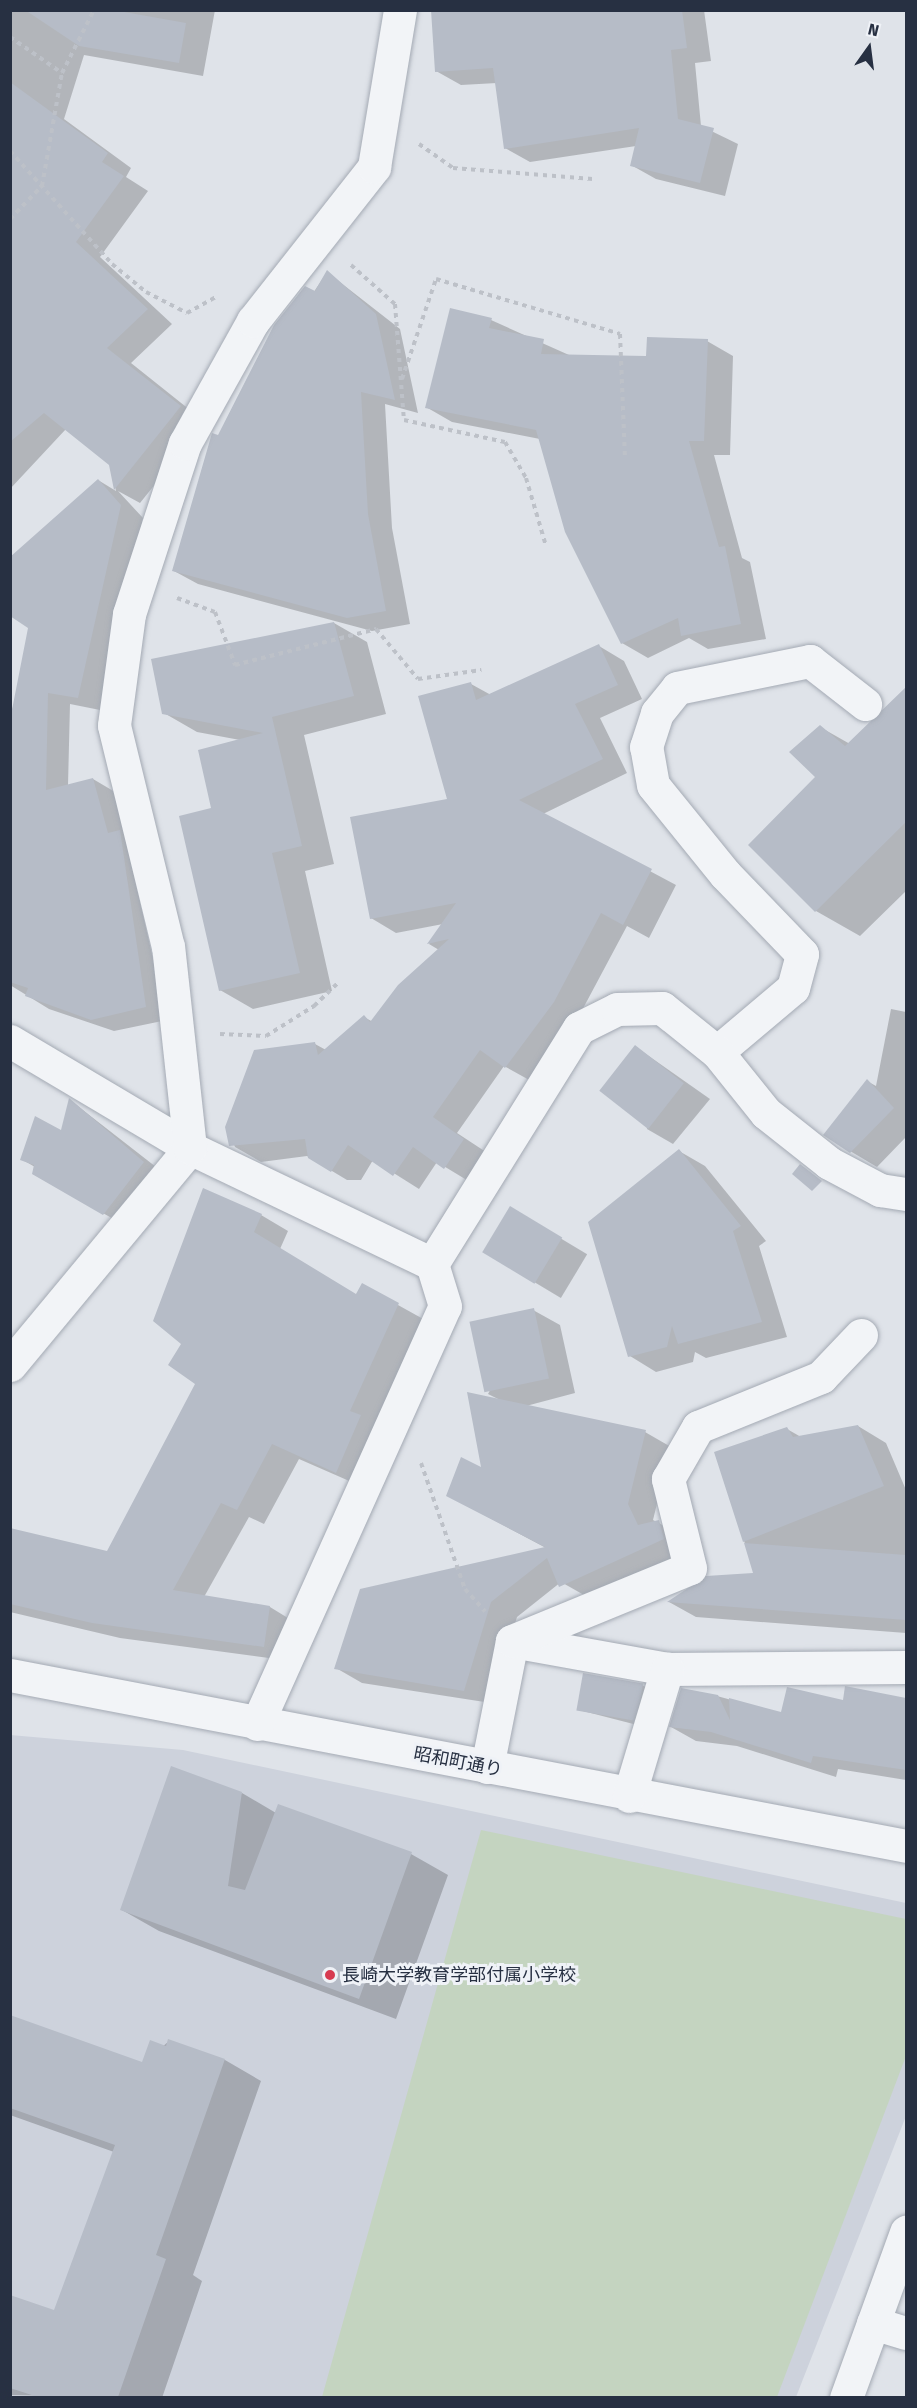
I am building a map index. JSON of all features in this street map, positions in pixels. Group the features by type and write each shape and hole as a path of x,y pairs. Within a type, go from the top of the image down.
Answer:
{"street":[{"path":"10,1365 190,1148 168,947 114,725 129,614 185,443 253,321 374,167 400,10"},
{"path":"717,1052 793,988 802,954 725,874 653,785 646,747 657,713 677,688 810,661 866,704"},
{"path":"432,1264 579,1028 617,1009 662,1008 717,1052 766,1113 829,1163 880,1190 906,1194"},
{"path":"10,1041 190,1148 432,1264 445,1306 257,1724"},
{"path":"512,1641 690,1568 668,1479 698,1427 821,1377 861,1335"},
{"path":"512,1641 667,1669 906,1667"},
{"path":"487,1767 512,1641"},
{"path":"629,1796 667,1669"},
{"name":"昭和町通り","path":"10,1675 629,1796 906,1846"},
{"path":"846,2397 906,2238"},
{"path":"873,2323 906,2333"}],"path":[{"path":"10,219 42,186 62,73 94,10"},
{"path":"10,37 62,73"},
{"path":"382,118 453,168 592,179"},
{"path":"10,151 112,264 146,292 187,313 228,291"},
{"path":"318,237 395,304 404,420 505,441 526,478 546,546"},
{"path":"401,383 436,279 620,334 625,456"},
{"path":"140,584 214,612 235,665 376,630 418,679 481,670"},
{"path":"178,1031 266,1036 314,1006 339,982"},
{"path":"401,1402 465,1589 512,1641"}],"shaded area":[{"path":"10,1735 183,1750 906,1903 906,2116 796,2397 11,2397"}],"green space":[{"path":"481,1830 906,1919 906,2056 777,2397 322,2397"}],"building":[{"path":"25,10 113,10 186,23 179,63 79,46"},
{"path":"431,10 682,10 687,48 671,50 678,119 714,128 700,183 630,166 639,128 504,149 493,68 435,72"},
{"path":"10,82 108,153 102,162 124,176 76,242 148,309 107,348 181,406 114,490 109,465 44,413 10,442"},
{"path":"327,270 376,314 395,400 361,392 368,514 386,611 347,618 172,571 212,433 218,435 274,325 305,286 315,291"},
{"path":"450,308 492,318 489,328 544,339 541,354 646,356 647,337 708,339 704,441 689,441 719,547 725,546 741,624 681,636 678,618 621,644 565,532 536,430 425,408"},
{"path":"98,479 121,505 78,698 48,693 46,790 93,778 108,833 120,830 146,1007 91,1020 25,996 28,988 10,982 10,720 28,628 10,616 10,557"},
{"path":"334,622 354,696 272,717 302,846 272,853 300,973 219,991 179,816 211,808 198,750 263,733 162,714 151,659"},
{"path":"599,644 618,685 575,704 603,759 519,800 652,869 623,925 601,913 554,1002 505,1068 480,1050 433,1117 464,1139 444,1169 413,1147 393,1176 348,1145 331,1172 308,1158 305,1139 229,1146 225,1127 254,1050 315,1042 318,1055 364,1015 370,1022 398,985 449,939 427,944 456,903 370,919 350,817 447,799 418,696 471,682 476,700"},
{"path":"906,687 906,822 815,912 748,845 815,777 789,752 820,725 845,746"},
{"path":"635,1045 684,1083 648,1129 599,1091"},
{"path":"867,1079 894,1108 850,1153 823,1135"},
{"path":"69,1098 144,1162 103,1215 32,1174 34,1165 20,1160 35,1116 61,1130"},
{"path":"679,1149 741,1226 733,1231 762,1322 678,1344 672,1326 667,1347 628,1357 588,1222"},
{"path":"800,1164 822,1181 812,1191 792,1174"},
{"path":"203,1188 262,1214 254,1232 356,1294 362,1283 399,1303 350,1411 361,1415 336,1473 272,1444 237,1510 221,1503 173,1590 270,1606 264,1647 92,1623 10,1604 10,1528 107,1551 195,1384 168,1365 181,1344 153,1321"},
{"path":"510,1206 562,1237 534,1284 482,1252"},
{"path":"534,1308 549,1378 484,1392 469,1322"},
{"path":"467,1392 646,1430 628,1504 638,1525 659,1520 664,1539 559,1587 547,1558 491,1602 464,1691 334,1669 360,1589 545,1547 446,1496 461,1457 481,1467"},
{"path":"858,1425 884,1486 743,1542 714,1452 787,1427 793,1437"},
{"path":"744,1543 906,1555 906,1620 667,1602 706,1576 753,1573"},
{"path":"583,1673 643,1684 636,1721 576,1710"},
{"path":"845,1686 906,1698 906,1770 813,1756 811,1763 711,1732 669,1727 681,1688 718,1695 730,1720 729,1698 781,1712 787,1687 843,1700"},
{"path":"171,1766 242,1792 228,1886 245,1890 278,1804 412,1852 359,1999 120,1910"},
{"path":"10,2015 142,2062 150,2040 166,2046 168,2039 225,2059 156,2255 166,2259 118,2397 38,2397 10,2388 10,2295 54,2310 115,2145 10,2108"}],"place":[{"name":"長崎大学教育学部付属小学校","path":"330,1975"}]}
